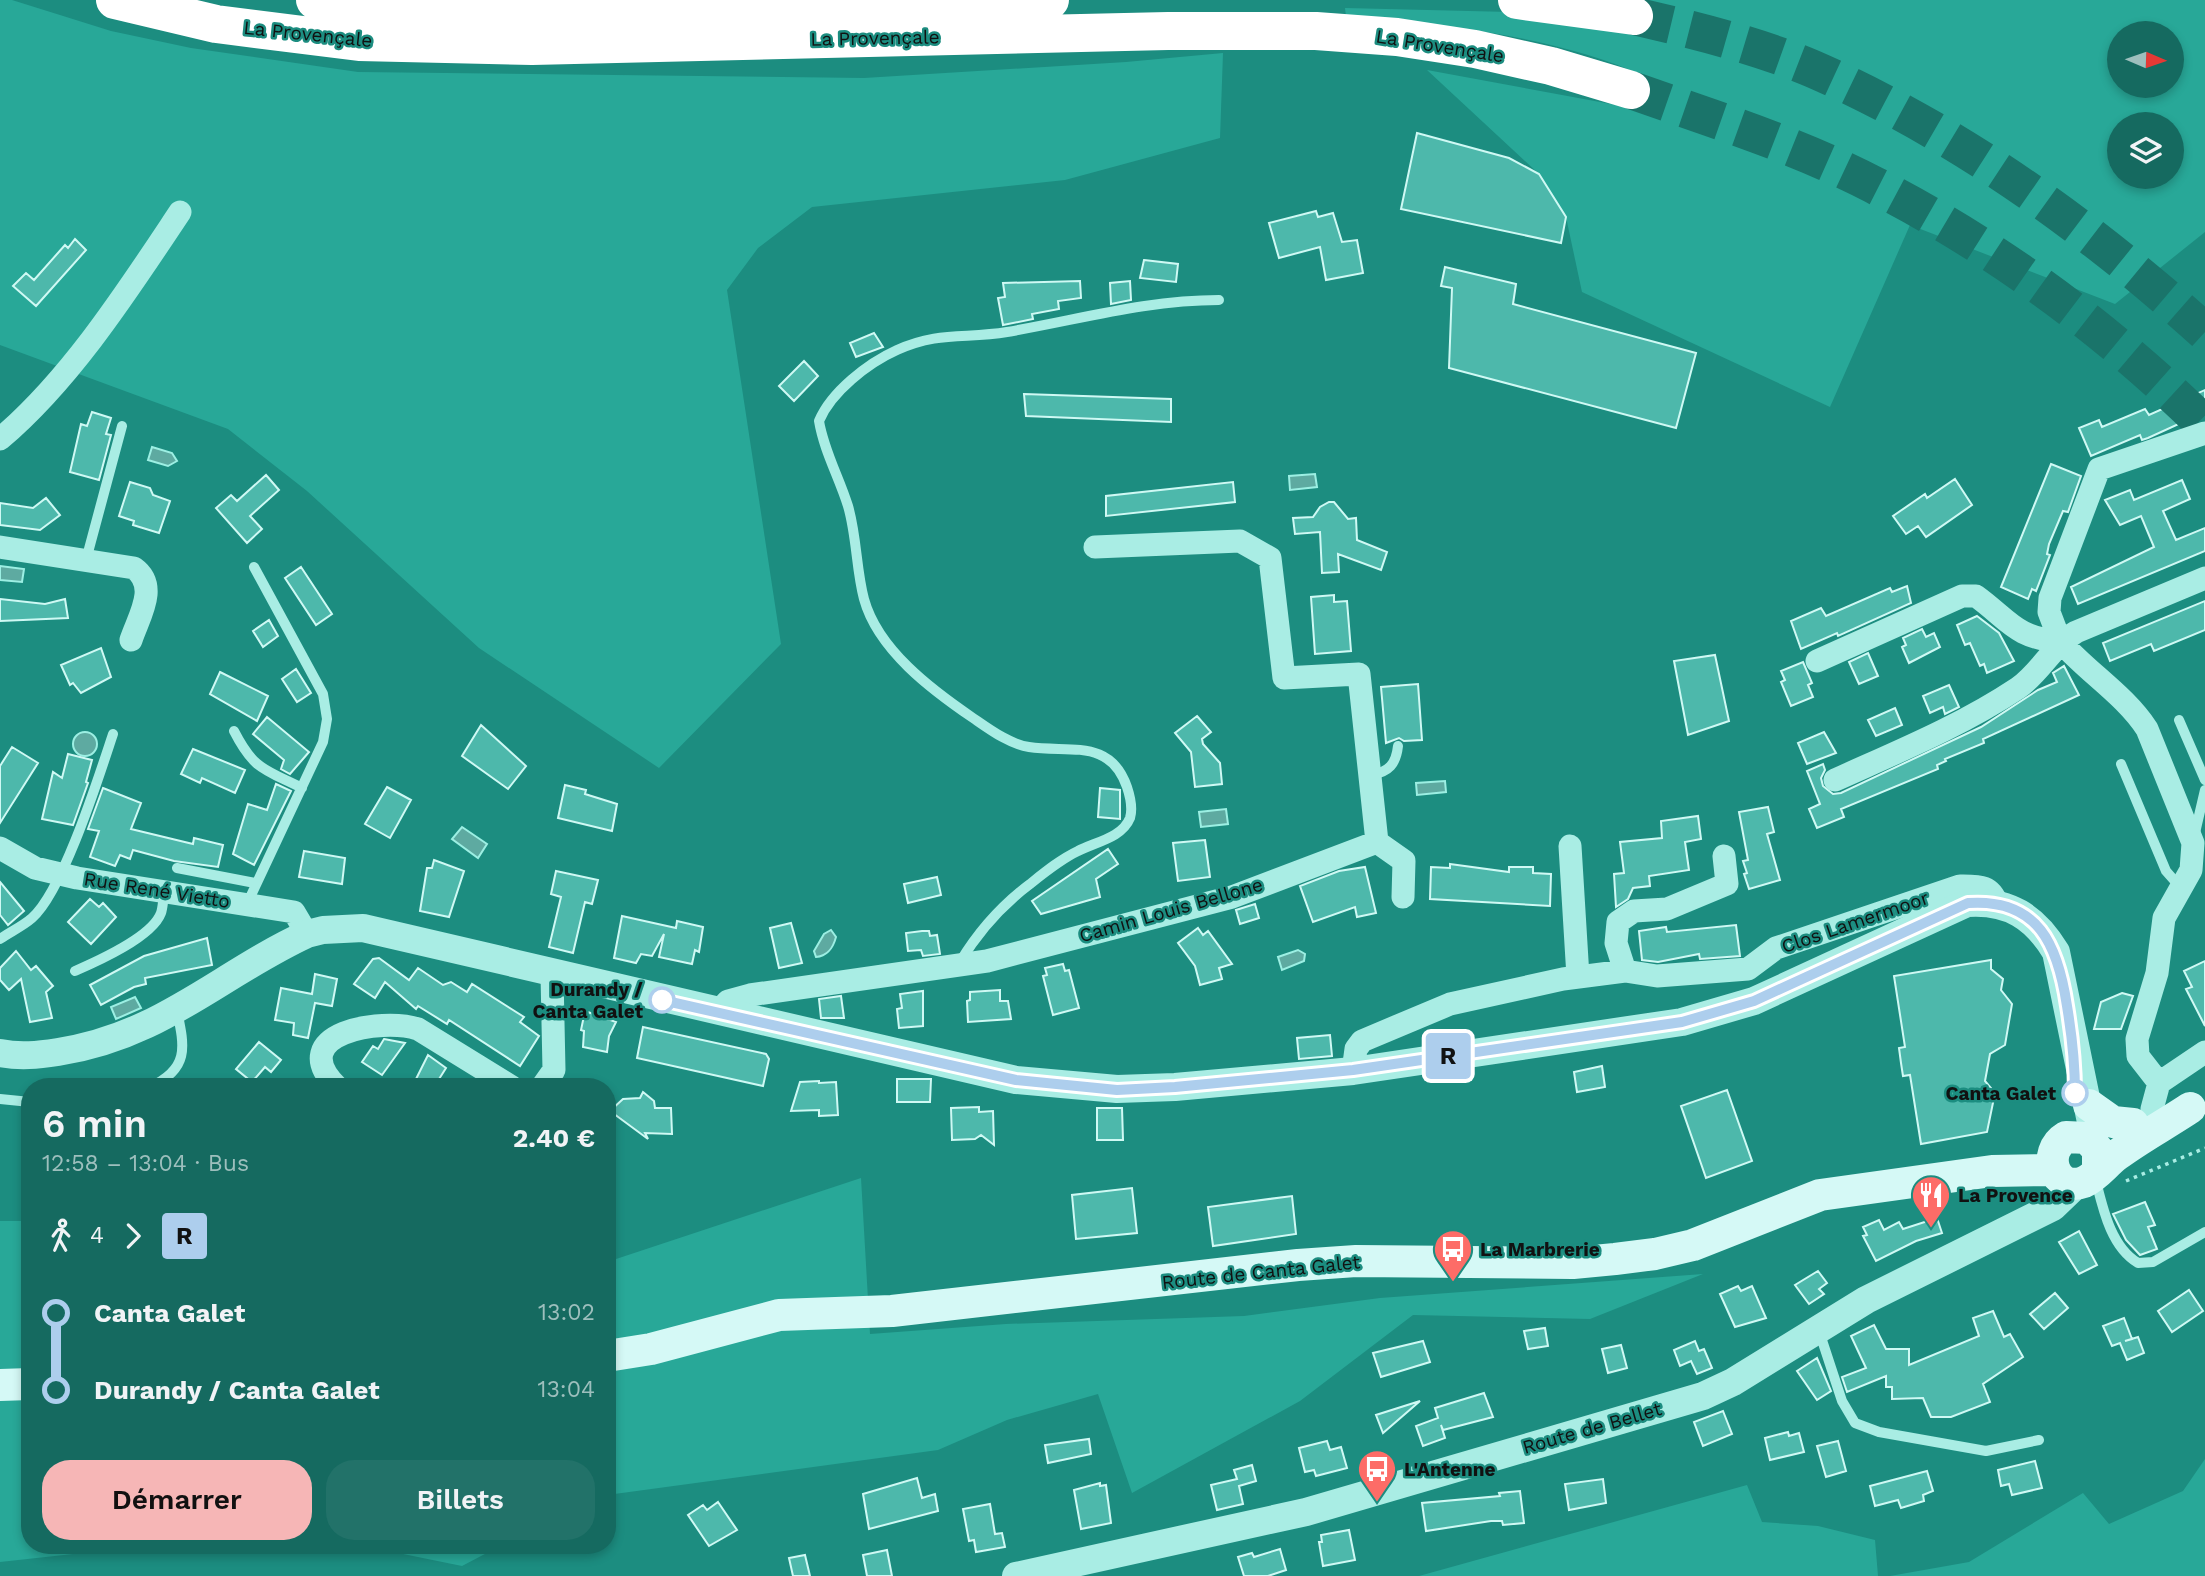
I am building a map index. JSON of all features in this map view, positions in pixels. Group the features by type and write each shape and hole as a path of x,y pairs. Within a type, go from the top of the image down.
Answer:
{"highway":[{"name":"La Provençale","path":"116,0 216,24 359,42 532,46 1168,31 1316,31 1397,37 1475,48 1551,66 1631,90"},
{"name":"La Provençale","path":"315,0 376,6 531,11 1050,0"},
{"path":"1517,0 1634,16"}],"main road":[{"path":"2089,1105 2113,1122 2143,1121"},
{"path":"2077,1160 2197,1105"},
{"path":"2077,1160 2143,1121 2197,1105"},
{"name":"Route de Canta Galet","path":"616,1355 651,1349 779,1315 892,1311 1298,1265 1382,1261 1573,1263 1655,1254 1730,1232 1820,1195 2077,1160"},
{"path":"0,1385 21,1384"}],"street":[{"path":"0,439 26,417 65,370 130,288 180,212"},
{"path":"2159,1083 2134,1056 2157,973 2160,934 2168,908 2190,870 2193,843 2147,729 2137,713 2078,662 2060,641 2049,612 2050,598 2099,469 2205,433"},
{"path":"1095,547 1240,541 1270,558 1284,678 1359,674 1377,842 1405,861 1403,897"},
{"path":"0,547 134,568 142,574 147,593 131,640"},
{"path":"1818,661 1962,596 1976,596 2008,624 2036,640 2060,641 2205,578"},
{"path":"1835,780 1986,709 2047,663 2060,641"},
{"name":"Camin Louis Bellone","path":"719,1011 728,1000 750,995 987,961 1232,897 1377,842"},
{"path":"1570,846 1578,977"},
{"name":"Rue René Vietto","path":"0,848 28,865 61,873 165,891 251,894 294,912 307,934"},
{"path":"1625,971 1616,943 1618,922 1634,911 1667,909 1727,884 1724,856"},
{"name":"Clos Lamermoor","path":"1353,1070 1356,1049 1362,1041 1450,1004 1578,977 1625,971 1657,976 1748,969 1776,948 1961,886 1987,888 1993,892 1997,904"},
{"path":"0,1053 36,1055 90,1046 146,1026 177,1011 307,934 338,929 386,932 552,975 1016,1080 1077,1088 1175,1087 1353,1070 1682,1022 1754,1001 1968,903 1997,904 2034,923 2056,952 2074,1052 2089,1105 2077,1160"},
{"path":"548,1078 554,1070 552,975"},
{"path":"331,1078 324,1068 321,1053 326,1042 339,1033 403,1024 418,1029 497,1078"},
{"path":"2074,1052 2072,1124 2077,1160"},
{"path":"2143,1121 2152,1109 2159,1083 2205,1052"},
{"name":"Route de Bellet","path":"1016,1576 1307,1512 1703,1396 1733,1382 1866,1300 2014,1229 2053,1207 2077,1160"}],"lane":[{"path":"959,965 973,941 1027,886 1077,851 1125,827 1131,816 1131,800 1121,771 1112,760 1099,753 1080,750 1027,747 1000,735 971,717 891,649 864,599 852,525 819,421 833,399 864,372 890,353 923,340 939,336 1005,333 1140,305 1219,300"},
{"path":"86,560 122,426"},
{"path":"177,868 251,894 323,742 327,719 323,694 254,567"},
{"path":"2179,720 2205,780"},
{"path":"234,731 253,762 302,788"},
{"path":"0,939 33,917 48,899 61,873 113,734"},
{"path":"1371,775 1386,771 1392,765 1398,746"},
{"path":"2121,764 2165,871 2181,888"},
{"path":"2193,843 2205,790"},
{"path":"75,971 109,955 152,926 160,914 165,891"},
{"path":"164,1078 176,1070 182,1056 183,1040 177,1011"},
{"path":"0,1099 21,1101"},
{"path":"2077,1160 2120,1248 2138,1263 2154,1262 2205,1232"},
{"path":"1818,1329 1842,1401 1855,1423 1879,1432 1986,1451 2039,1440"}],"path":[{"path":"2077,1160 2105,1184 2116,1186 2205,1148"}],"green space":[{"path":"0,0 12,0 111,31 191,48 358,72 864,78 1126,62 1223,53 1220,138 1065,180 812,207 758,248 727,290 781,644 659,768 479,648 307,491 228,429 0,345"},
{"path":"1644,0 2205,0 2205,232 2115,304 1910,225 1830,407 1582,292 1566,217 1539,174 1427,70 1638,109 1645,76 1609,62 1535,41 1460,28 1346,16 1345,8 1510,12 1653,33 1659,4"},
{"path":"861,1178 870,1334 1006,1324 1244,1316 1380,1298 1703,1274 1590,1319 1413,1315 1300,1401 1132,1493 1098,1394 1007,1420 938,1450 616,1494 616,1259"},
{"path":"0,1221 21,1221 21,1554 73,1554 0,1562"},
{"path":"2205,1459 2205,1576 1890,1576 1969,1562 2083,1493 2109,1524 2183,1491"},
{"path":"1747,1485 1762,1522 1818,1526 1875,1540 1878,1576 1419,1576"},
{"path":"403,1554 485,1554 462,1566"}],"water":[{"path":"152,447 172,453 177,461 168,466 148,460"},
{"path":"1315,474 1317,487 1290,490 1289,476"},
{"path":"0,566 24,569 22,582 0,580"},
{"path":"85,732 94,735 97,744 94,753 85,756 76,753 73,744 76,735"},
{"path":"1445,781 1446,792 1417,795 1416,783"},
{"path":"1226,809 1228,824 1201,827 1199,812"},
{"path":"462,827 487,844 478,858 452,839"},
{"path":"831,930 836,937 832,948 824,955 816,957 814,951 824,934"},
{"path":"1298,950 1305,954 1304,961 1282,970 1278,957"},
{"path":"135,997 141,1008 116,1019 111,1007"}],"building":[{"path":"1417,133 1509,158 1539,174 1566,217 1561,243 1401,209"},
{"path":"1316,211 1318,217 1333,213 1342,242 1357,240 1363,273 1326,280 1320,247 1279,258 1269,223"},
{"path":"75,239 86,250 36,306 13,286 26,273 34,280 65,245 68,248"},
{"path":"1144,260 1178,264 1176,282 1140,278"},
{"path":"1445,267 1516,284 1513,304 1696,353 1676,428 1449,368 1452,288 1441,286"},
{"path":"1080,281 1081,298 1058,301 1059,309 1032,314 1033,319 1003,325 998,298 1005,297 1003,283"},
{"path":"1130,281 1131,300 1111,304 1110,283"},
{"path":"874,333 883,347 856,357 850,343"},
{"path":"804,361 818,376 794,401 779,386"},
{"path":"2205,390 2205,412 2148,438 2142,440 2140,435 2091,456 2079,428 2099,420 2102,427 2145,409 2149,415"},
{"path":"1024,394 1171,399 1171,422 1026,416"},
{"path":"92,412 111,418 106,434 111,435 99,480 70,472 81,424 87,426"},
{"path":"2051,464 2081,476 2068,512 2063,511 2049,544 2047,554 2050,555 2036,591 2032,589 2028,599 2001,587"},
{"path":"266,475 279,490 250,516 262,529 247,543 216,508 231,495 237,501"},
{"path":"1955,479 1972,505 1926,537 1918,526 1906,534 1893,516 1925,494 1927,498"},
{"path":"2182,480 2190,499 2163,511 2176,540 2205,528 2205,551 2078,604 2071,587 2154,547 2141,516 2120,525 2105,500 2130,490 2134,500"},
{"path":"130,482 150,488 153,495 170,501 159,533 133,525 134,521 119,516"},
{"path":"1233,482 1235,502 1106,516 1106,496"},
{"path":"46,498 60,515 40,530 0,525 0,503 33,508"},
{"path":"1334,502 1348,519 1356,518 1357,540 1387,552 1381,570 1338,554 1339,572 1322,573 1320,532 1295,534 1293,518 1313,517 1320,507"},
{"path":"301,567 332,614 316,625 285,578"},
{"path":"1907,586 1911,603 1838,636 1837,633 1801,649 1791,621 1821,608 1826,616 1890,588 1892,592"},
{"path":"1334,595 1334,602 1347,601 1351,651 1315,654 1311,597"},
{"path":"0,599 45,604 65,599 68,618 0,621"},
{"path":"2205,601 2205,630 2154,651 2151,644 2110,661 2103,643"},
{"path":"1977,616 1999,633 2014,661 1987,673 1984,664 1980,666 1970,643 1965,645 1957,625"},
{"path":"269,620 278,636 263,647 253,631"},
{"path":"1922,629 1926,637 1934,633 1940,647 1909,663 1902,647 1906,645 1903,638"},
{"path":"101,648 111,677 81,693 73,683 70,685 61,665"},
{"path":"1868,653 1878,676 1859,684 1849,662"},
{"path":"1715,655 1729,721 1688,735 1674,661"},
{"path":"1803,662 1812,683 1808,685 1813,697 1791,706 1781,682 1785,680 1781,671"},
{"path":"2064,666 2079,695 1983,739 1984,743 1945,759 1946,761 1937,765 1938,769 1841,809 1844,817 1817,828 1809,809 1820,804 1807,771 1823,764 1823,786 1833,794 1841,793 1981,727 2038,690 2057,682 2053,673"},
{"path":"296,669 311,693 297,702 282,679"},
{"path":"220,672 268,696 257,721 210,694"},
{"path":"1418,684 1422,740 1404,741 1399,738 1386,743 1381,687"},
{"path":"1949,685 1959,707 1945,714 1943,707 1930,713 1923,696"},
{"path":"1895,708 1902,725 1876,736 1868,720"},
{"path":"1197,716 1211,732 1202,739 1203,744 1220,763 1222,784 1195,787 1191,752 1175,733"},
{"path":"267,717 309,752 290,774 281,769 284,760 253,734"},
{"path":"481,725 526,766 508,789 462,756"},
{"path":"1824,732 1836,753 1807,764 1798,743"},
{"path":"12,747 38,763 0,823 0,766"},
{"path":"193,749 245,770 235,793 202,778 200,783 181,774"},
{"path":"68,754 92,760 86,782 88,783 73,825 42,819 53,772 62,778"},
{"path":"276,784 291,791 254,865 233,854 248,804 267,810"},
{"path":"565,785 586,790 585,794 617,804 612,831 558,818"},
{"path":"387,787 411,800 390,838 365,824"},
{"path":"103,788 141,803 131,829 193,844 194,838 223,845 218,867 174,861 133,850 130,859 120,855 115,866 90,857 99,831 88,829"},
{"path":"1100,788 1120,790 1120,819 1098,817"},
{"path":"1768,807 1774,832 1767,834 1780,880 1749,889 1744,874 1747,873 1743,861 1748,860 1739,812"},
{"path":"1698,816 1701,839 1685,842 1689,870 1649,876 1650,886 1633,888 1628,899 1616,907 1614,874 1624,873 1620,842 1662,838 1661,821"},
{"path":"1205,840 1210,877 1178,881 1173,843"},
{"path":"1108,849 1118,864 1096,879 1100,897 1041,914 1032,901"},
{"path":"304,851 345,858 342,884 299,877"},
{"path":"434,860 464,871 449,917 420,911 427,868 432,868"},
{"path":"1450,864 1509,872 1509,867 1533,867 1533,873 1551,874 1550,906 1430,899 1431,867 1450,868"},
{"path":"1365,867 1376,913 1357,917 1355,907 1313,922 1300,886 1339,871"},
{"path":"556,871 598,880 592,904 585,902 573,953 549,947 561,897 551,894"},
{"path":"937,877 941,895 908,903 904,884"},
{"path":"0,882 24,911 8,925 0,915"},
{"path":"90,899 99,907 103,903 116,917 91,944 68,922"},
{"path":"1255,904 1259,918 1240,924 1236,910"},
{"path":"622,916 676,928 677,921 703,927 699,952 695,950 692,964 659,957 664,934 652,956 641,954 636,963 614,958"},
{"path":"791,923 802,963 779,968 770,928"},
{"path":"1736,925 1740,956 1700,959 1699,954 1658,962 1642,960 1639,931 1666,927 1667,932"},
{"path":"1198,928 1203,935 1208,931 1232,964 1219,968 1222,979 1200,985 1195,966 1178,943"},
{"path":"929,931 930,936 937,935 940,954 923,956 921,950 908,951 906,933"},
{"path":"207,938 212,965 145,978 146,984 134,987 101,1005 90,985 144,956"},
{"path":"16,951 31,970 36,966 53,986 46,992 52,1018 30,1022 21,979 9,990 0,980 0,968"},
{"path":"379,958 409,980 418,968 443,985 451,982 467,992 472,984 524,1017 520,1022 539,1036 520,1066 449,1020 447,1024 418,1006 416,1009 385,982 375,998 354,984 373,959"},
{"path":"1991,960 1991,969 2003,979 2001,990 2012,1004 2005,1045 1990,1054 1985,1081 1995,1093 1987,1132 1921,1144 1910,1075 1903,1076 1899,1048 1905,1047 1894,976"},
{"path":"2205,961 2205,1026 2186,989 2192,987 2184,971"},
{"path":"1063,964 1065,971 1069,970 1079,1008 1053,1015 1043,976 1047,975 1045,968"},
{"path":"315,974 337,979 332,1006 315,1003 308,1038 293,1035 294,1023 275,1020 281,988 312,994"},
{"path":"1000,990 1000,1001 1008,1001 1011,1019 968,1022 967,1001 970,1000 970,992"},
{"path":"923,991 923,1026 899,1028 897,1009 902,1008 900,994"},
{"path":"2122,993 2133,996 2121,1029 2094,1029 2101,1002"},
{"path":"841,996 844,1018 821,1018 819,999"},
{"path":"585,1011 616,1022 609,1036 607,1052 583,1047 584,1031 581,1030"},
{"path":"643,1027 766,1054 769,1059 763,1086 637,1058"},
{"path":"1330,1035 1332,1056 1299,1059 1297,1038"},
{"path":"384,1039 405,1043 382,1075 362,1062 373,1046 378,1049"},
{"path":"259,1042 281,1060 271,1072 265,1067 255,1078 247,1078 236,1069"},
{"path":"428,1055 446,1068 440,1078 416,1078"},
{"path":"1602,1066 1605,1087 1577,1092 1574,1072"},
{"path":"897,1079 931,1079 930,1102 897,1102"},
{"path":"800,1082 836,1082 838,1115 819,1116 819,1110 791,1111"},
{"path":"1727,1090 1752,1161 1706,1178 1681,1106"},
{"path":"643,1092 654,1101 655,1108 671,1108 672,1134 645,1133 648,1139 616,1115 616,1105 623,1099 640,1098"},
{"path":"979,1107 979,1112 993,1111 994,1145 981,1135 975,1139 952,1140 951,1108"},
{"path":"1097,1108 1122,1108 1123,1140 1097,1140"},
{"path":"1132,1188 1137,1233 1076,1239 1072,1195"},
{"path":"1292,1196 1296,1234 1213,1246 1208,1207"},
{"path":"2145,1202 2155,1225 2148,1227 2157,1249 2140,1255 2126,1240 2113,1214"},
{"path":"1937,1218 1942,1233 1916,1241 1876,1261 1863,1236 1867,1235 1863,1227 1879,1220 1884,1230 1899,1222 1903,1229"},
{"path":"2079,1231 2097,1265 2079,1274 2059,1242"},
{"path":"1818,1271 1827,1283 1819,1289 1824,1294 1809,1304 1795,1285"},
{"path":"1738,1286 1741,1291 1752,1286 1766,1318 1735,1327 1720,1294"},
{"path":"2189,1290 2203,1311 2172,1332 2158,1311"},
{"path":"2055,1293 2068,1308 2044,1329 2030,1314"},
{"path":"1993,1311 2004,1337 2010,1334 2023,1357 1983,1384 1990,1402 1951,1417 1931,1417 1923,1398 1892,1399 1892,1387 1886,1387 1886,1376 1847,1392 1842,1377 1866,1368 1851,1336 1874,1325 1886,1349 1909,1349 1909,1365 1979,1336 1973,1318"},
{"path":"2124,1318 2132,1339 2138,1337 2144,1353 2127,1360 2120,1343 2112,1346 2103,1326"},
{"path":"1545,1328 1548,1346 1528,1349 1524,1331"},
{"path":"1423,1341 1430,1362 1381,1377 1373,1353"},
{"path":"1695,1341 1699,1351 1704,1349 1712,1368 1697,1374 1691,1361 1680,1366 1674,1350"},
{"path":"1621,1345 1627,1368 1608,1373 1602,1349"},
{"path":"1817,1358 1831,1391 1817,1400 1797,1371"},
{"path":"1484,1393 1493,1417 1443,1430 1441,1425 1445,1438 1423,1446 1416,1426 1438,1418 1435,1408"},
{"path":"1420,1401 1383,1433 1376,1415"},
{"path":"1723,1411 1732,1434 1703,1446 1694,1422"},
{"path":"1788,1432 1789,1436 1799,1433 1804,1452 1770,1460 1765,1438"},
{"path":"1089,1439 1091,1454 1048,1463 1045,1445"},
{"path":"1327,1441 1330,1450 1341,1447 1347,1468 1316,1476 1314,1470 1305,1472 1299,1448"},
{"path":"1838,1441 1846,1471 1826,1477 1817,1446"},
{"path":"2035,1461 2042,1488 2012,1495 2009,1484 2001,1486 1998,1470"},
{"path":"1252,1465 1256,1481 1239,1486 1243,1504 1217,1510 1211,1485 1237,1479 1234,1470"},
{"path":"1927,1471 1933,1491 1923,1495 1924,1501 1901,1508 1898,1500 1875,1506 1870,1486"},
{"path":"917,1478 922,1498 935,1494 938,1511 869,1529 863,1494"},
{"path":"1603,1479 1606,1503 1569,1510 1565,1484"},
{"path":"1100,1483 1100,1486 1106,1485 1111,1523 1081,1529 1074,1490"},
{"path":"1520,1491 1524,1523 1503,1525 1502,1521 1491,1521 1426,1531 1422,1503 1500,1496 1499,1493"},
{"path":"718,1502 737,1530 709,1546 688,1515 703,1505 707,1510"},
{"path":"990,1504 995,1534 1002,1533 1005,1547 976,1552 974,1540 969,1541 963,1509"},
{"path":"1349,1530 1355,1560 1323,1566 1319,1542 1322,1542 1321,1535"},
{"path":"1280,1549 1286,1570 1268,1576 1244,1576 1238,1557 1252,1553 1254,1557"},
{"path":"887,1550 892,1576 867,1576 863,1555"},
{"path":"805,1555 810,1576 793,1576 789,1558"}],"tunnel":[{"path":"1634,16 1725,39 1791,60 1919,122 1970,152 2068,219 2115,255 2205,332"},
{"path":"1631,90 1815,157 1919,209 2007,263 2048,292 2129,356 2205,425"}],"bus line":[{"name":"R","path":"662,1000 1016,1080 1117,1090 1175,1087 1353,1070 1682,1022 1754,1001 1968,903 1990,902 2015,911 2034,923 2045,934 2056,952 2062,971 2074,1052 2075,1093"}],"place":[{"name":"Durandy / Canta Galet","path":"662,1000"},
{"name":"Canta Galet","path":"2075,1093"},
{"name":"La Provence","path":"1931,1229"},
{"name":"La Marbrerie","path":"1453,1283"},
{"name":"L'Antenne","path":"1377,1503"}]}
